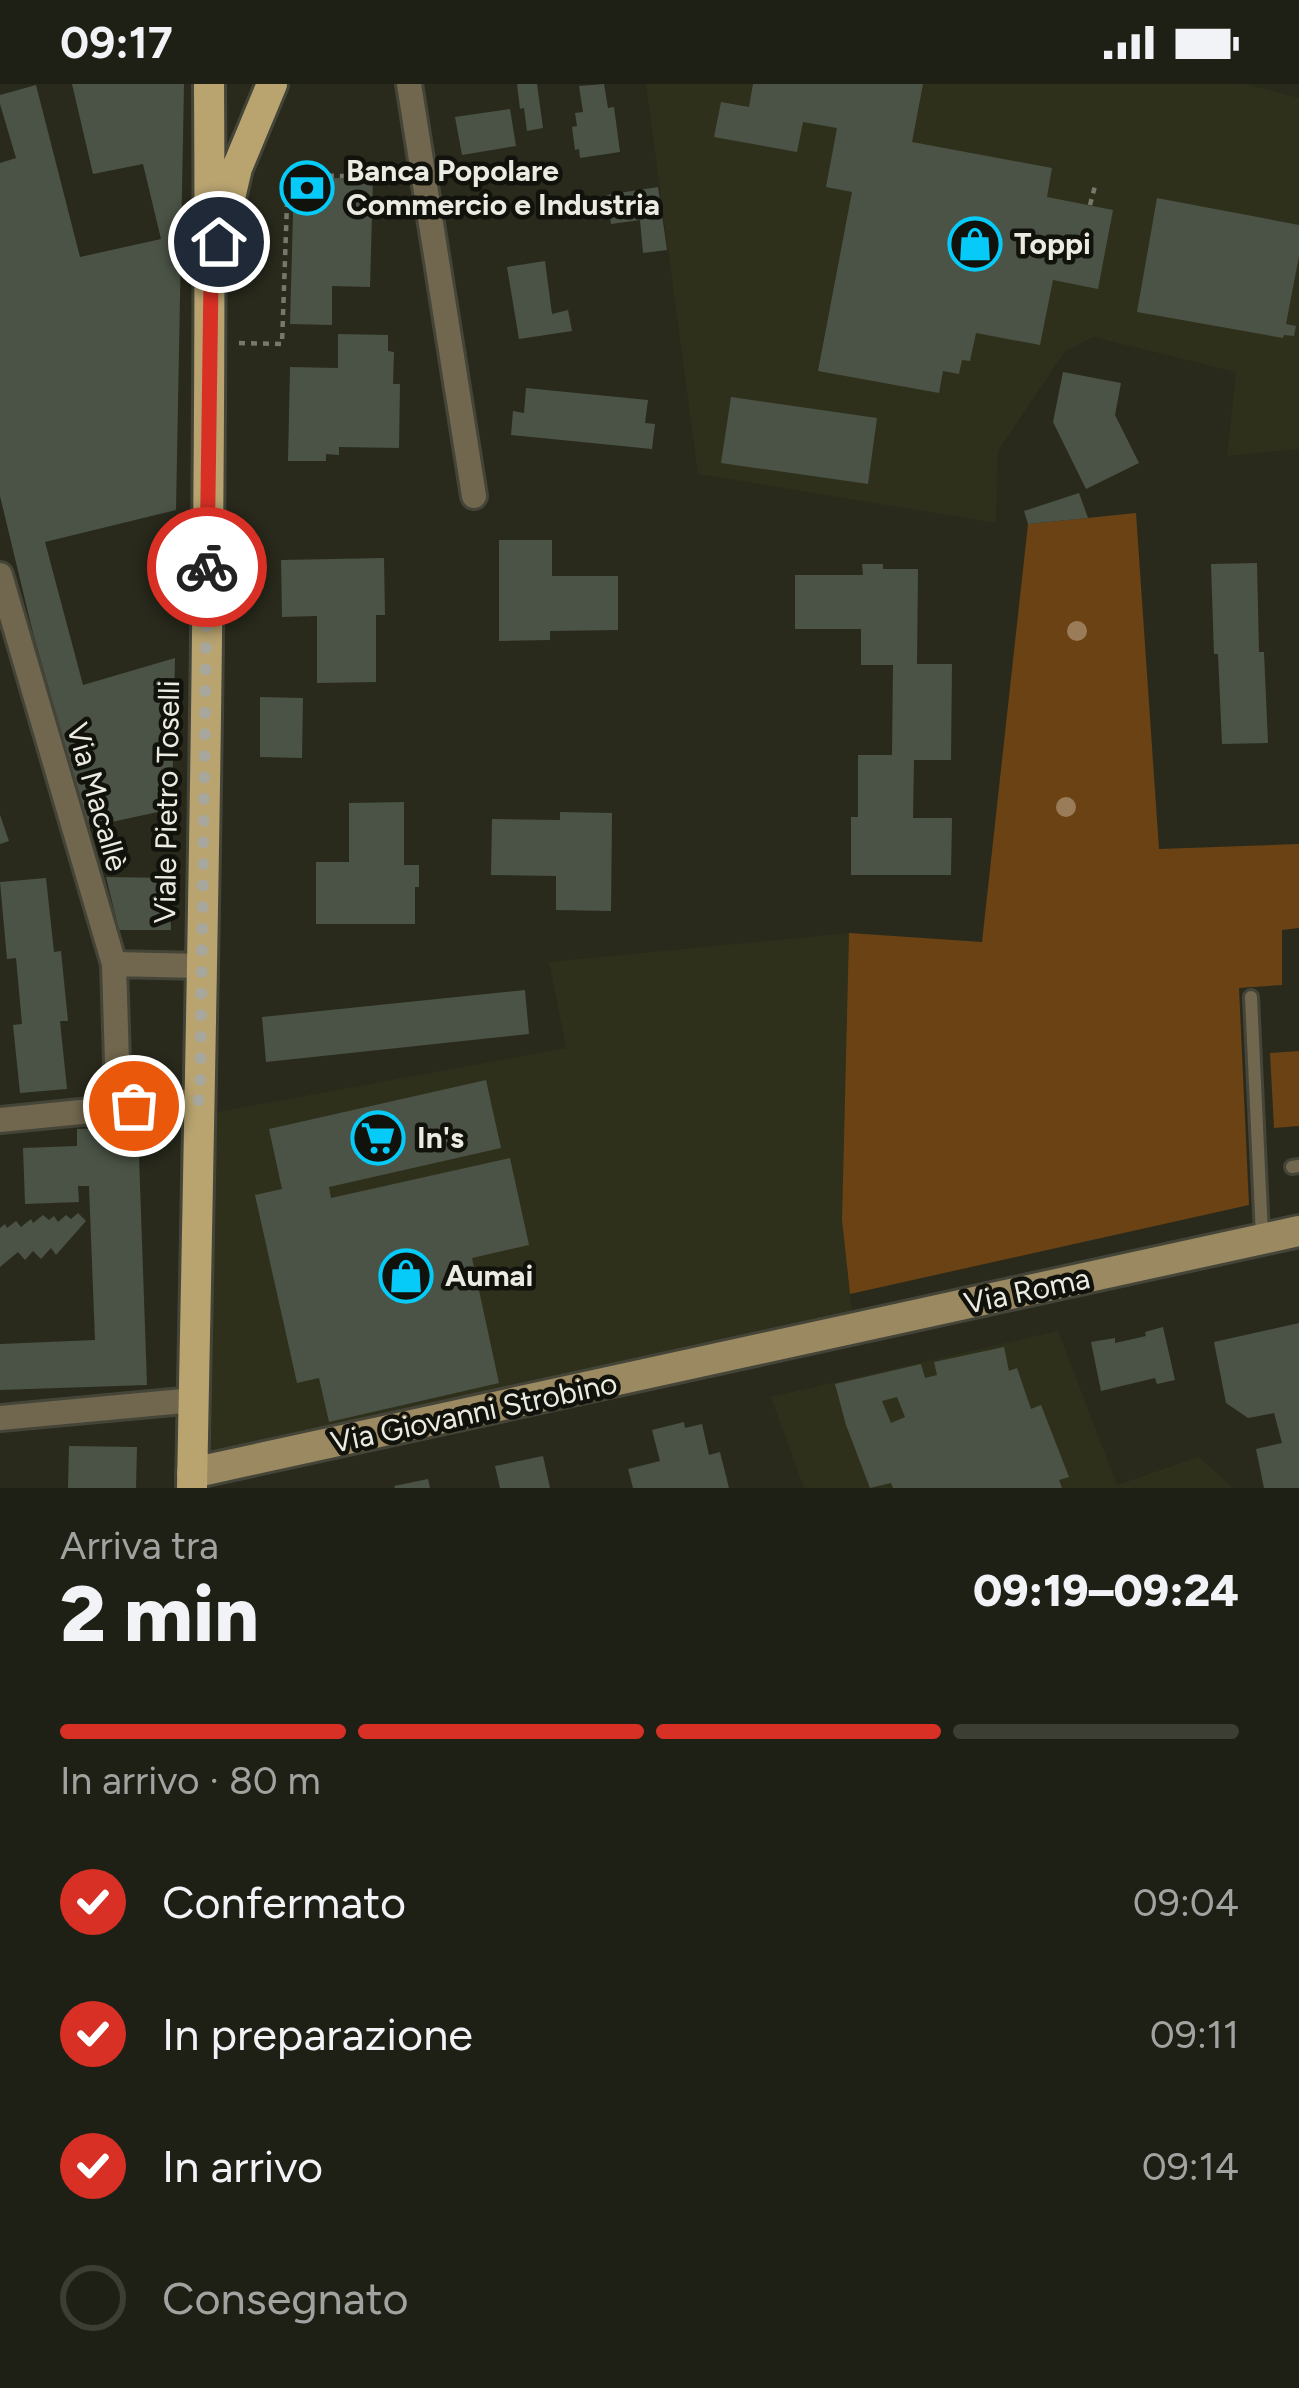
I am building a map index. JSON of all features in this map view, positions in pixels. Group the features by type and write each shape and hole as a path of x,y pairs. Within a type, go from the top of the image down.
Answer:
{"main road":[{"name":"Viale Pietro Toselli","path":"192,1481 211,279 209,84"},
{"name":"Viale Pietro Toselli","path":"211,279 237,168 272,84"}],"street":[{"path":"409,84 474,496"},
{"name":"Via Macallè","path":"0,575 114,964 118,1095 109,1108"},
{"name":"Viale Pietro Toselli","path":"114,964 201,965"},
{"path":"0,1120 200,1100"},
{"name":"Via Roma","path":"754,1351 1299,1232"},
{"name":"Via Giovanni Strobino","path":"192,1481 754,1351"},
{"path":"0,1418 194,1400"}],"lane":[{"path":"1251,997 1262,1239"}],"path":[{"path":"210,342 282,344 287,175 424,178"},
{"path":"1090,205 1095,186"}],"shaded area":[{"path":"646,84 1246,84 1299,98 1299,449 1227,456 1236,372 1093,337 1065,351 998,451 996,523 698,474"},
{"path":"1136,513 1159,849 1299,844 1299,928 1282,930 1282,985 1239,988 1249,1205 850,1294 842,1220 849,933 982,942 1028,524"},
{"path":"849,933 842,1220 853,1322 200,1468 206,1114 566,1048 549,962"},
{"path":"1299,1051 1299,1126 1274,1128 1270,1053"},
{"path":"1058,1331 1117,1485 1199,1457 1233,1488 804,1488 771,1397"}],"building":[{"path":"72,84 184,84 176,510 45,542 83,685 175,658 172,809 88,827 0,496 0,163 16,158 0,95 36,85 80,257 161,239 143,164 93,174"},
{"path":"517,84 537,84 543,128 527,131"},
{"path":"604,84 608,108 614,107 620,152 580,158 572,127 577,126 575,113 583,112 579,86"},
{"path":"753,84 923,84 912,142 1052,168 1047,197 1113,210 1098,289 1053,280 1040,345 976,333 970,361 962,360 959,374 943,371 939,393 818,371 852,192 826,187 837,128 803,122 797,152 714,137 721,102 749,107"},
{"path":"510,109 516,146 462,155 455,117"},
{"path":"294,177 373,179 370,287 332,286 332,325 290,324"},
{"path":"658,187 667,250 643,253 640,220 611,224 606,195"},
{"path":"1157,198 1299,225 1299,256 1286,324 1296,326 1294,336 1283,338 1137,312"},
{"path":"545,261 552,314 568,310 572,331 519,339 507,267"},
{"path":"338,334 388,335 388,351 394,352 393,384 400,384 399,448 339,447 339,455 326,454 326,461 288,461 290,367 338,368"},
{"path":"1063,372 1121,383 1115,415 1139,463 1086,489 1053,422"},
{"path":"526,388 648,400 645,423 655,424 652,449 511,435 513,411 524,413"},
{"path":"731,397 877,418 868,484 721,463"},
{"path":"1079,493 1088,518 1028,524 1024,511"},
{"path":"499,540 552,540 552,576 618,576 618,630 550,631 550,640 499,641"},
{"path":"384,558 385,615 376,615 376,682 317,683 317,616 282,617 281,560"},
{"path":"1257,563 1268,743 1222,744 1211,564"},
{"path":"862,564 918,569 917,664 952,664 951,760 914,760 913,818 952,818 951,875 851,875 851,817 858,817 858,755 892,755 893,665 861,665 861,629 795,629 795,575 863,575"},
{"path":"260,697 303,698 302,758 260,757"},
{"path":"404,802 404,865 419,865 415,924 316,924 316,862 349,862 349,803"},
{"path":"560,812 612,813 611,911 556,910 556,876 491,875 492,819 560,820"},
{"path":"0,815 9,841 0,844"},
{"path":"106,877 169,878 171,930 119,930"},
{"path":"46,878 54,952 61,951 68,1021 60,1021 67,1089 20,1093 13,1025 22,1024 16,958 7,959 0,882"},
{"path":"525,990 529,1034 266,1062 262,1017"},
{"path":"486,1080 501,1148 329,1187 331,1198 510,1158 529,1245 472,1258 499,1383 329,1422 319,1378 297,1383 255,1195 282,1189 269,1129"},
{"path":"138,1127 147,1385 0,1390 0,1344 95,1340 89,1186 78,1186 79,1202 25,1204 23,1148 77,1146 77,1129"},
{"path":"78,1213 86,1221 56,1255 51,1248 41,1259 33,1251 25,1260 18,1252 0,1267 0,1228 5,1224 7,1228 16,1221 21,1227 43,1215 49,1220 54,1216 58,1222"},
{"path":"1299,1323 1299,1488 1264,1488 1256,1449 1282,1443 1274,1413 1248,1418 1226,1403 1214,1342"},
{"path":"1163,1327 1175,1380 1157,1384 1155,1378 1101,1391 1091,1342 1115,1338 1115,1343"},
{"path":"1004,1347 1009,1371 1017,1368 1031,1409 1041,1405 1069,1477 1059,1480 1062,1488 893,1488 891,1483 870,1488 835,1384 921,1364 925,1378 937,1375 934,1362","holes":["897,1397 905,1417 891,1423 882,1401"]},
{"path":"684,1422 685,1428 702,1424 709,1455 720,1452 729,1488 633,1488 628,1469 660,1461 652,1430"},
{"path":"69,1446 137,1447 136,1488 68,1488"},
{"path":"543,1456 550,1488 500,1488 495,1466"},
{"path":"428,1479 430,1488 394,1486"}],"way so far":[{"path":"134,1106 200,1100 207,567"}],"place":[{"name":"Banca Popolare Commercio e Industria","path":"307,188"},
{"name":"Toppi","path":"975,244"},
{"name":"In's","path":"378,1138"},
{"name":"Aumai","path":"406,1276"}],"route":[{"path":"207,567 211,279 219,242"}]}
